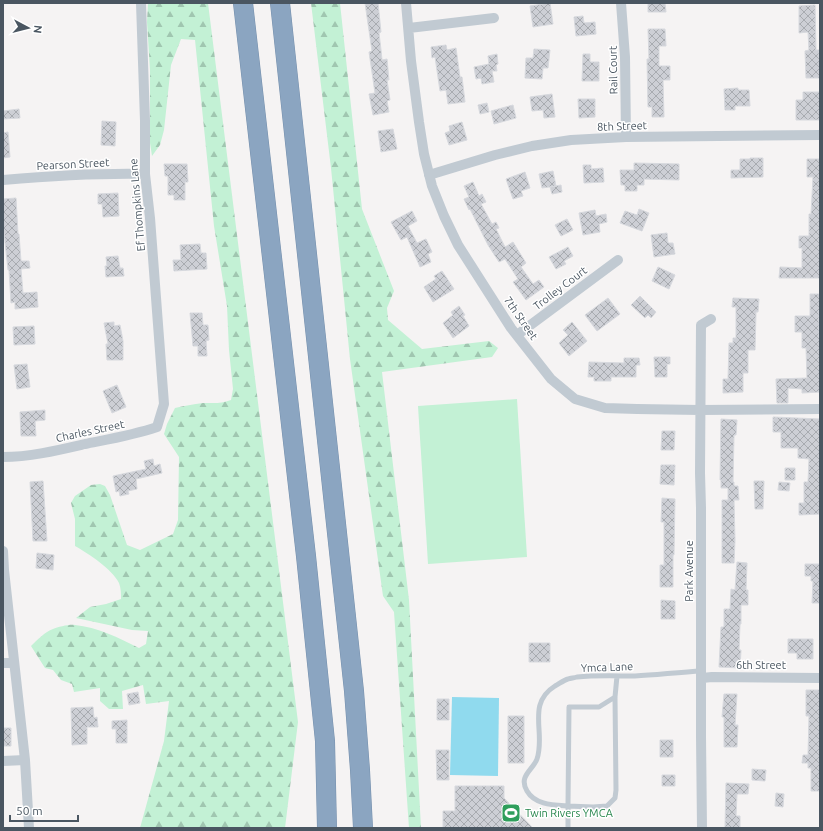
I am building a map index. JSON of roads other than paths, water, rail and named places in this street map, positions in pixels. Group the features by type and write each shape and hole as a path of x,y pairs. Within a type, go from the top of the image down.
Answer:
{"highway":[{"path":"243,3 306,556 325,741 326,828"},
{"path":"280,3 352,668 360,770 362,828"},
{"path":"316,828 322,715"},
{"path":"362,802 367,828"}],"street":[{"name":"Ef Thompkins Lane","path":"141,3 144,70 144,174 150,218 164,404"},
{"name":"7th Street","path":"406,3 418,122 429,175 444,216 458,245 475,273 517,334 551,379 575,399 605,408 700,410 820,409"},
{"name":"Rail Court","path":"621,3 625,57 626,137"},
{"path":"409,28 494,18"},
{"name":"8th Street","path":"429,175 495,154 571,140 626,137 820,136"},
{"name":"Pearson Street","path":"3,180 78,174 144,174"},
{"name":"Trolley Court","path":"517,334 618,260"},
{"name":"Park Avenue","path":"702,828 701,325 711,319"},
{"name":"Charles Street","path":"3,457 72,448 157,427 164,404"},
{"path":"3,552 25,760 29,828"},
{"path":"3,663 14,663"},
{"name":"6th Street","path":"702,674 720,677 820,678"},
{"path":"3,761 25,760"}],"lane":[{"name":"Ymca Lane","path":"568,806 551,805 538,801 527,792 524,784 525,777 537,760 539,749 540,704 544,695 568,679 588,676 655,675 674,673 702,674"},
{"path":"568,806 607,806 615,798 615,698 617,676"},
{"path":"568,828 569,707 600,707 615,698"}],"water":[{"path":"452,697 499,698 498,776 450,775"}],"place":[{"name":"Twin Rivers YMCA","path":"511,813"}]}
